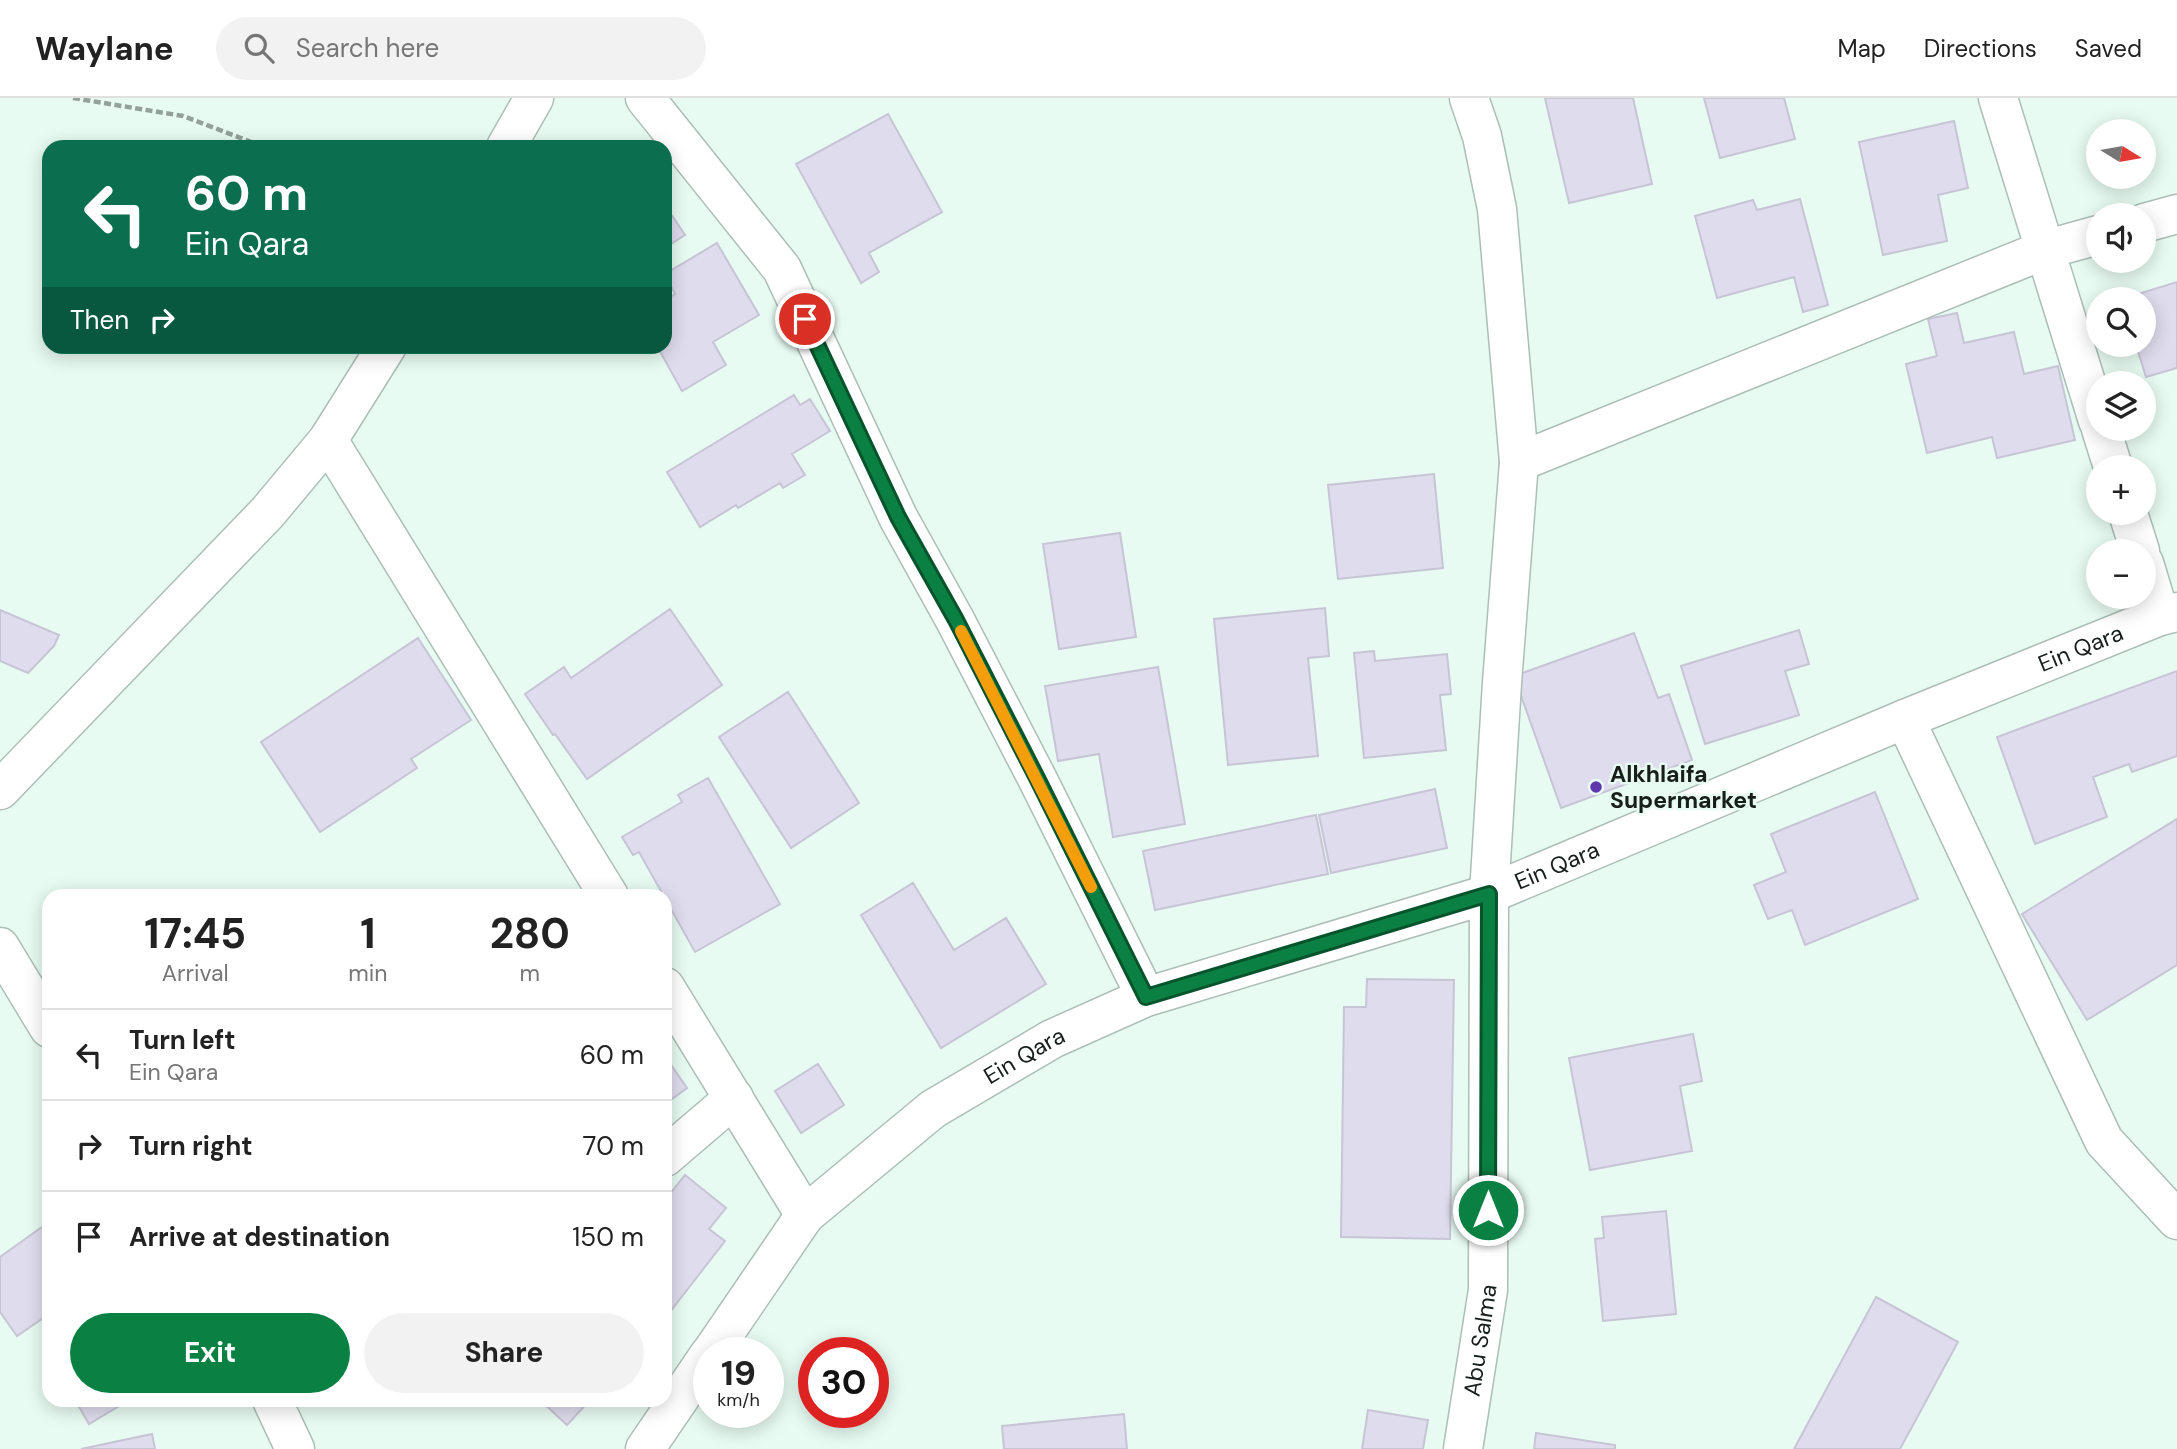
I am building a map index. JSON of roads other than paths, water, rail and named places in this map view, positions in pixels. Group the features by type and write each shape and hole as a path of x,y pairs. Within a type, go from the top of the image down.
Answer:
{"street":[{"path":"510,140 534,98"},
{"path":"645,98 782,270 898,517 956,620 1146,997"},
{"name":"Abu Salma","path":"1463,1449 1488,1290 1489,894 1502,682 1520,462 1497,209 1482,136 1469,98"},
{"path":"1998,98 2086,383"},
{"path":"2156,220 2177,214"},
{"path":"1520,462 2044,250 2086,238"},
{"path":"0,790 268,512 328,440 382,354"},
{"path":"328,440 605,889"},
{"path":"2156,588 2169,614"},
{"name":"Ein Qara","path":"722,1337 805,1215 933,1109 1052,1039 1146,997 1489,894 1905,719 2169,614"},
{"path":"1905,719 2104,1141 2177,1220"},
{"path":"0,947 42,1016"},
{"path":"672,998 805,1215"},
{"path":"672,1151 734,1098"},
{"name":"Ein Qara","path":"645,1449 693,1379"},
{"path":"275,1407 295,1449"}],"place":[{"name":"Alkhlaifa Supermarket","path":"1596,787"}]}
